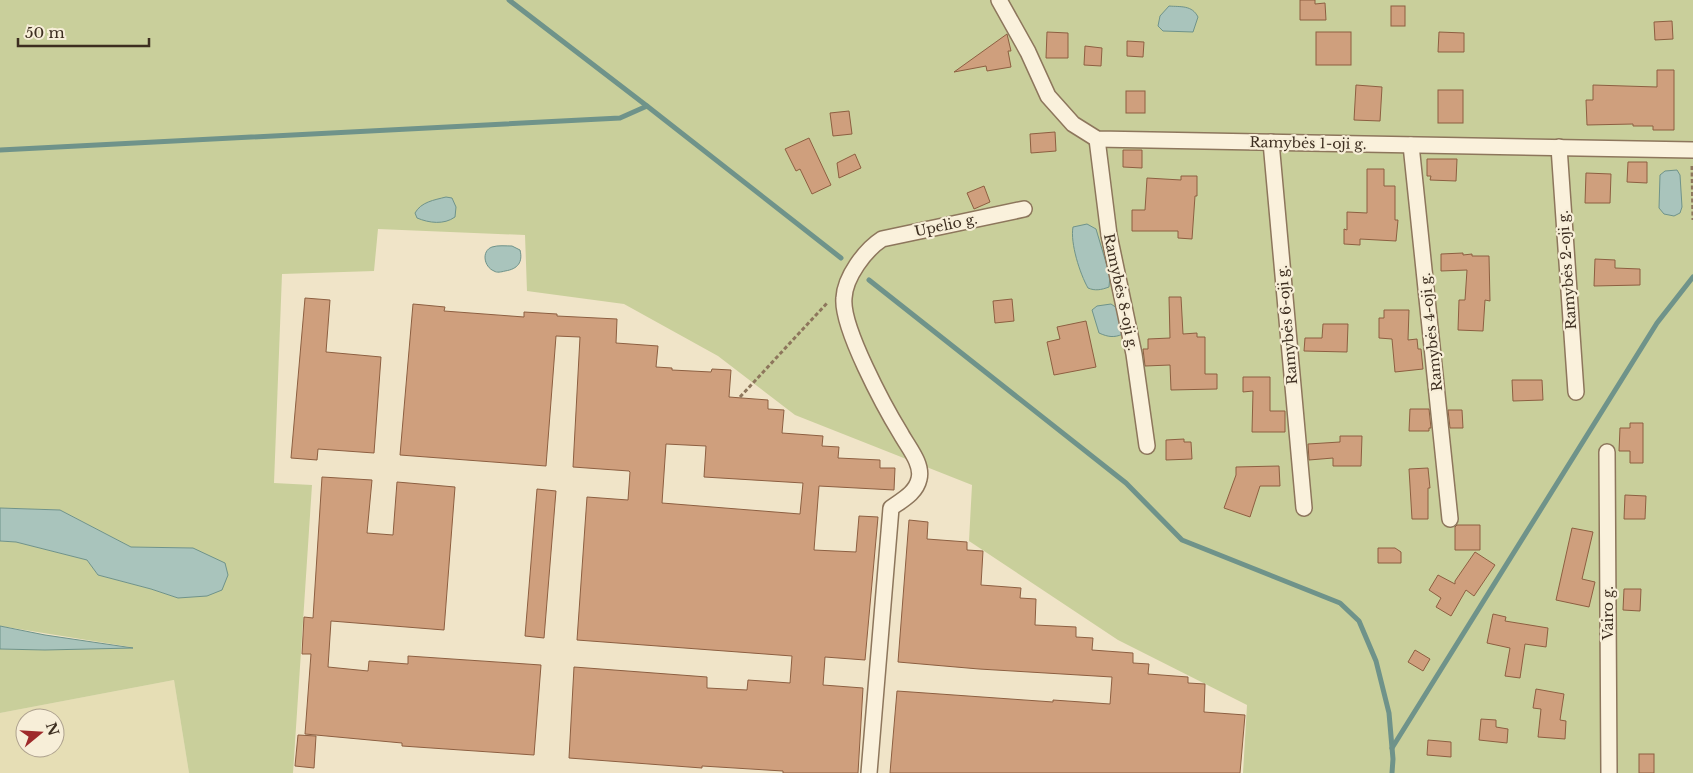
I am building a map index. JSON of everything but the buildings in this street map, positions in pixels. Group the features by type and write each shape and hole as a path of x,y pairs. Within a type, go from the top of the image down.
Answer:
{"street":[{"name":"Ramybės 1-oji g.","path":"999,0 1028,52 1048,96 1073,124 1097,138 1693,150"},
{"name":"Ramybės 8-oji g.","path":"1097,138 1109,235 1134,354 1147,446"},
{"name":"Ramybės 6-oji g.","path":"1271,142 1304,508"},
{"name":"Ramybės 4-oji g.","path":"1411,145 1450,519"},
{"name":"Ramybės 2-oji g.","path":"1559,148 1576,392"},
{"name":"Upelio g.","path":"843,299 847,282 870,247 882,239 1024,209"},
{"path":"843,299 846,318 860,354 895,424 920,468 919,479 914,491 891,508 869,773"},
{"name":"Vairo g.","path":"1607,452 1609,773"}],"path":[{"path":"1693,150 1693,220"},
{"path":"740,397 830,301 843,299"}],"shaded area":[{"path":"174,680 189,773 0,773 0,713 15,710 15,758 65,758 65,708 26,708"}],"green space":[{"path":"0,0 1693,0 1693,773 1243,773 1247,705 1118,640 969,541 972,485 795,415 718,356 624,304 527,291 525,235 378,229 374,271 282,274 274,483 312,485 293,773 189,773 174,680 26,708 15,708 15,710 0,713 0,649 45,650 130,647 0,626 0,541 16,542 87,560 98,575 178,598 193,548 131,547 60,510 0,508"}],"water":[{"path":"1169,6 1186,7 1196,13 1198,17 1193,32 1163,31 1158,26 1160,16"},
{"path":"1677,170 1680,175 1682,207 1680,213 1674,216 1664,214 1659,208 1660,175 1665,171"},
{"path":"446,197 452,198 456,207 455,217 451,220 436,222 417,218 415,213 421,206"},
{"path":"1087,224 1096,229 1110,276 1109,287 1103,289 1088,288 1076,258 1072,234 1073,227"},
{"path":"497,246 512,246 520,250 521,258 516,267 510,270 495,272 488,266 485,255 489,249"},
{"path":"1111,304 1117,308 1123,334 1108,336 1099,333 1092,310 1097,306"},
{"path":"0,508 60,510 131,547 193,548 225,563 228,575 222,590 207,596 178,598 98,575 87,560 16,542 0,541"},
{"path":"0,626 45,635 133,648 0,649"}],"waterway":[{"path":"509,0 841,258"},
{"path":"0,150 620,118 647,106"},
{"path":"1392,748 1657,323 1693,277"},
{"path":"869,280 1126,483 1182,540 1340,603 1359,621 1376,661 1389,713 1393,759 1392,773"}]}
